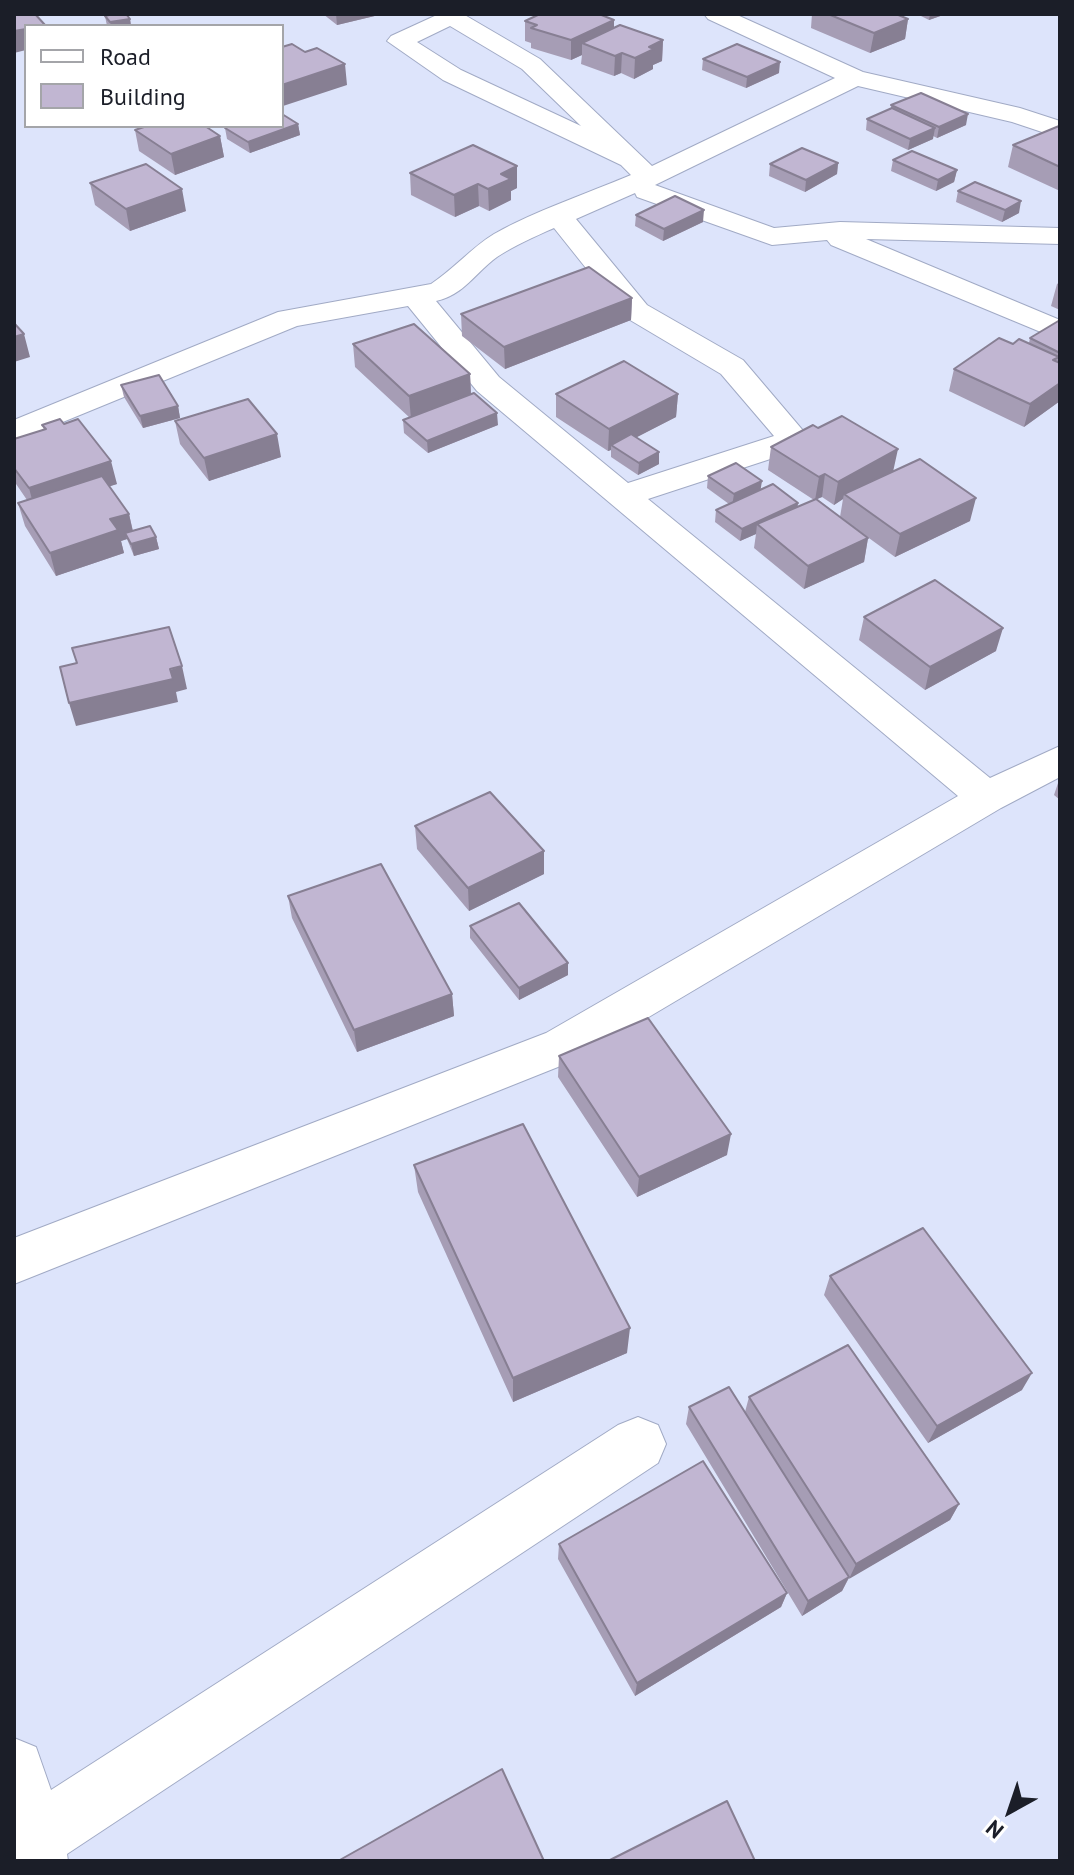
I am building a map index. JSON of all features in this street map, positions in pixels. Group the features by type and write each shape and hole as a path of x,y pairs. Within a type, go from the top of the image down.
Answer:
{"street":[{"path":"716,14 855,78 1020,116 1060,130"},
{"path":"637,174 531,64 451,17 399,41 452,75 637,174 772,237 823,231 1060,236"},
{"path":"14,432 289,318 440,291 461,277 483,254 506,239 559,216 637,174 855,78"},
{"path":"559,216 636,311 732,367 795,440 622,496"},
{"path":"823,231 1060,331"},
{"path":"417,297 488,384 987,798"},
{"path":"14,1261 562,1046 987,798 1060,760"},
{"path":"14,1769 34,1850 638,1444"}],"building":[{"path":"14,14 35,14 44,24 24,24 24,29 14,31"},
{"path":"126,14 130,19 110,22 105,16"},
{"path":"540,14 599,14 614,20 571,40 531,28 537,25 525,21"},
{"path":"828,14 896,14 908,19 874,33"},
{"path":"620,25 663,40 649,47 654,49 635,58 622,53 615,56 582,43"},
{"path":"292,44 305,52 317,48 345,64 284,84 284,46"},
{"path":"737,44 780,62 747,77 703,59"},
{"path":"921,93 968,114 939,127 891,105"},
{"path":"892,108 935,128 910,139 867,119"},
{"path":"284,115 298,124 248,142 225,128 284,128"},
{"path":"1060,126 1060,167 1013,145"},
{"path":"208,128 220,136 171,154 135,130"},
{"path":"473,145 517,166 501,174 511,179 488,189 478,184 454,195 410,173"},
{"path":"802,148 838,163 806,180 770,164"},
{"path":"912,151 957,170 938,180 893,160"},
{"path":"146,164 182,189 126,209 90,183"},
{"path":"975,182 1021,201 1005,210 958,191"},
{"path":"675,196 704,210 664,229 636,215"},
{"path":"589,267 632,298 504,347 461,314"},
{"path":"1060,320 1060,353 1030,338"},
{"path":"14,323 24,334 14,337"},
{"path":"414,324 470,374 409,396 353,344"},
{"path":"999,338 1013,344 1019,339 1059,357 1053,360 1060,363 1060,383 1030,404 954,369"},
{"path":"624,361 678,394 609,429 556,394"},
{"path":"159,375 178,406 140,416 121,385"},
{"path":"474,393 497,413 427,441 403,420"},
{"path":"248,399 277,434 204,458 175,421"},
{"path":"842,416 898,449 838,482 825,474 819,477 771,447 813,425 818,428"},
{"path":"60,419 64,424 78,419 111,461 29,488 14,468 14,439 46,429 42,425"},
{"path":"631,434 659,452 639,463 611,445"},
{"path":"920,459 976,498 900,534 844,494"},
{"path":"736,463 762,481 734,494 708,476"},
{"path":"102,476 129,514 110,519 118,530 50,553 18,503"},
{"path":"773,484 798,503 742,529 716,510"},
{"path":"816,499 868,538 808,566 757,524"},
{"path":"150,526 156,537 131,544 125,533"},
{"path":"935,580 1003,628 930,667 864,617"},
{"path":"169,627 182,666 170,669 173,679 69,703 60,667 77,663 72,648"},
{"path":"490,792 544,851 468,888 415,826"},
{"path":"381,864 452,994 354,1030 288,896"},
{"path":"519,903 568,963 519,988 470,926"},
{"path":"648,1018 731,1134 639,1177 559,1056"},
{"path":"523,1124 630,1328 513,1378 414,1165"},
{"path":"923,1228 1032,1373 937,1426 830,1276"},
{"path":"848,1345 959,1504 856,1564 749,1397"},
{"path":"729,1387 849,1577 808,1601 689,1407"},
{"path":"703,1461 787,1593 637,1683 559,1544"},
{"path":"502,1769 544,1861 338,1861"},
{"path":"727,1801 755,1861 608,1861"}]}
